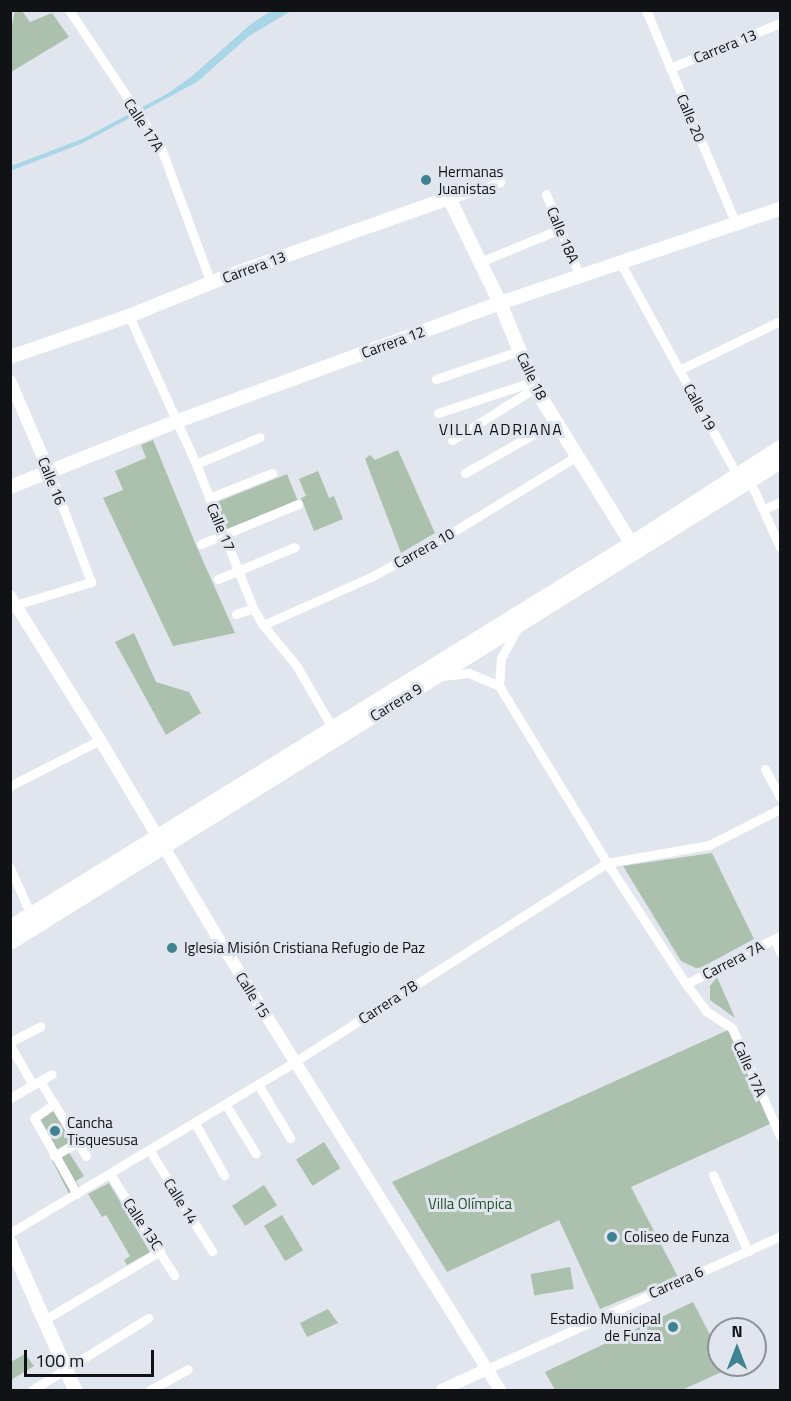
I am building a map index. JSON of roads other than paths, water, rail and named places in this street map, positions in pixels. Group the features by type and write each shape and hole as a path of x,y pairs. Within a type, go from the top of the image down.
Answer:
{"main road":[{"name":"Carrera 13","path":"10,357 129,316 211,283 394,216 446,198 451,200"},
{"name":"Calle 18","path":"451,200 500,303 533,385 631,543"},
{"name":"Carrera 12","path":"10,487 175,422 500,303 737,226 780,209"},
{"name":"Carrera 9","path":"10,927 519,626 743,477 780,447"},
{"name":"Carrera 9","path":"10,942 158,841 332,727 631,543 743,477 780,461"},
{"path":"10,1243 75,1390"}],"street":[{"name":"Calle 17A","path":"69,10 160,148 211,283"},
{"name":"Calle 20","path":"645,10 737,226"},
{"name":"Carrera 13","path":"670,68 780,23"},
{"name":"Carrera 13","path":"451,200 500,182"},
{"name":"Calle 18A","path":"546,194 580,277"},
{"path":"480,262 560,229"},
{"name":"Calle 19","path":"621,264 679,370 764,510 780,547"},
{"name":"Calle 17","path":"129,316 175,422 196,464 252,608 296,665 332,727"},
{"path":"679,370 780,321"},
{"path":"436,379 519,351"},
{"name":"Calle 16","path":"10,381 49,471 91,582 12,603"},
{"path":"438,413 533,385"},
{"path":"452,440 533,385"},
{"path":"465,473 556,421"},
{"path":"196,464 260,437"},
{"name":"Carrera 10","path":"263,625 371,577 438,541 577,456"},
{"path":"209,498 272,473"},
{"path":"764,510 780,502"},
{"path":"201,544 298,504"},
{"path":"218,579 295,547"},
{"name":"Calle 15","path":"12,603 100,740 158,841 500,1390"},
{"path":"236,614 252,608"},
{"path":"436,677 469,673 499,686 501,658 519,626"},
{"name":"Calle 17A","path":"499,686 607,863 686,984 706,1011 732,1028 780,1136"},
{"path":"10,786 100,740"},
{"path":"765,769 780,797"},
{"name":"Carrera 7B","path":"10,1233 226,1105 607,863 709,845 780,809"},
{"path":"10,868 31,915"},
{"path":"778,937 780,952"},
{"name":"Carrera 7A","path":"686,984 778,937"},
{"path":"40,1027 10,1043 36,1083 54,1104 86,1156"},
{"path":"10,1098 52,1074"},
{"path":"258,1084 290,1138"},
{"path":"54,1104 34,1119 77,1194"},
{"path":"226,1105 256,1154"},
{"path":"195,1123 224,1175"},
{"path":"54,1156 77,1142"},
{"name":"Calle 14","path":"150,1151 212,1251"},
{"name":"Calle 13C","path":"110,1174 174,1275"},
{"path":"713,1175 748,1251"},
{"name":"Carrera 6","path":"442,1390 780,1236"},
{"path":"44,1320 160,1251"},
{"path":"32,1390 148,1318"},
{"path":"150,1390 188,1369"}],"water":[{"path":"271,11 291,11 249,36 197,82 83,143 13,170 11,166 82,139 167,94 191,77 251,24"}],"place":[{"name":"Hermanas Juanistas","path":"426,180"},
{"name":"Iglesia Misión Cristiana Refugio de Paz","path":"172,948"},
{"name":"Cancha Tisquesusa","path":"55,1131"},
{"name":"Coliseo de Funza","path":"612,1237"},
{"name":"Estadio Municipal de Funza","path":"673,1327"}],"district":[{"name":"VILLA ADRIANA","path":"501,429"}],"park label":[{"name":"Villa Olímpica","path":"470,1204"}]}
